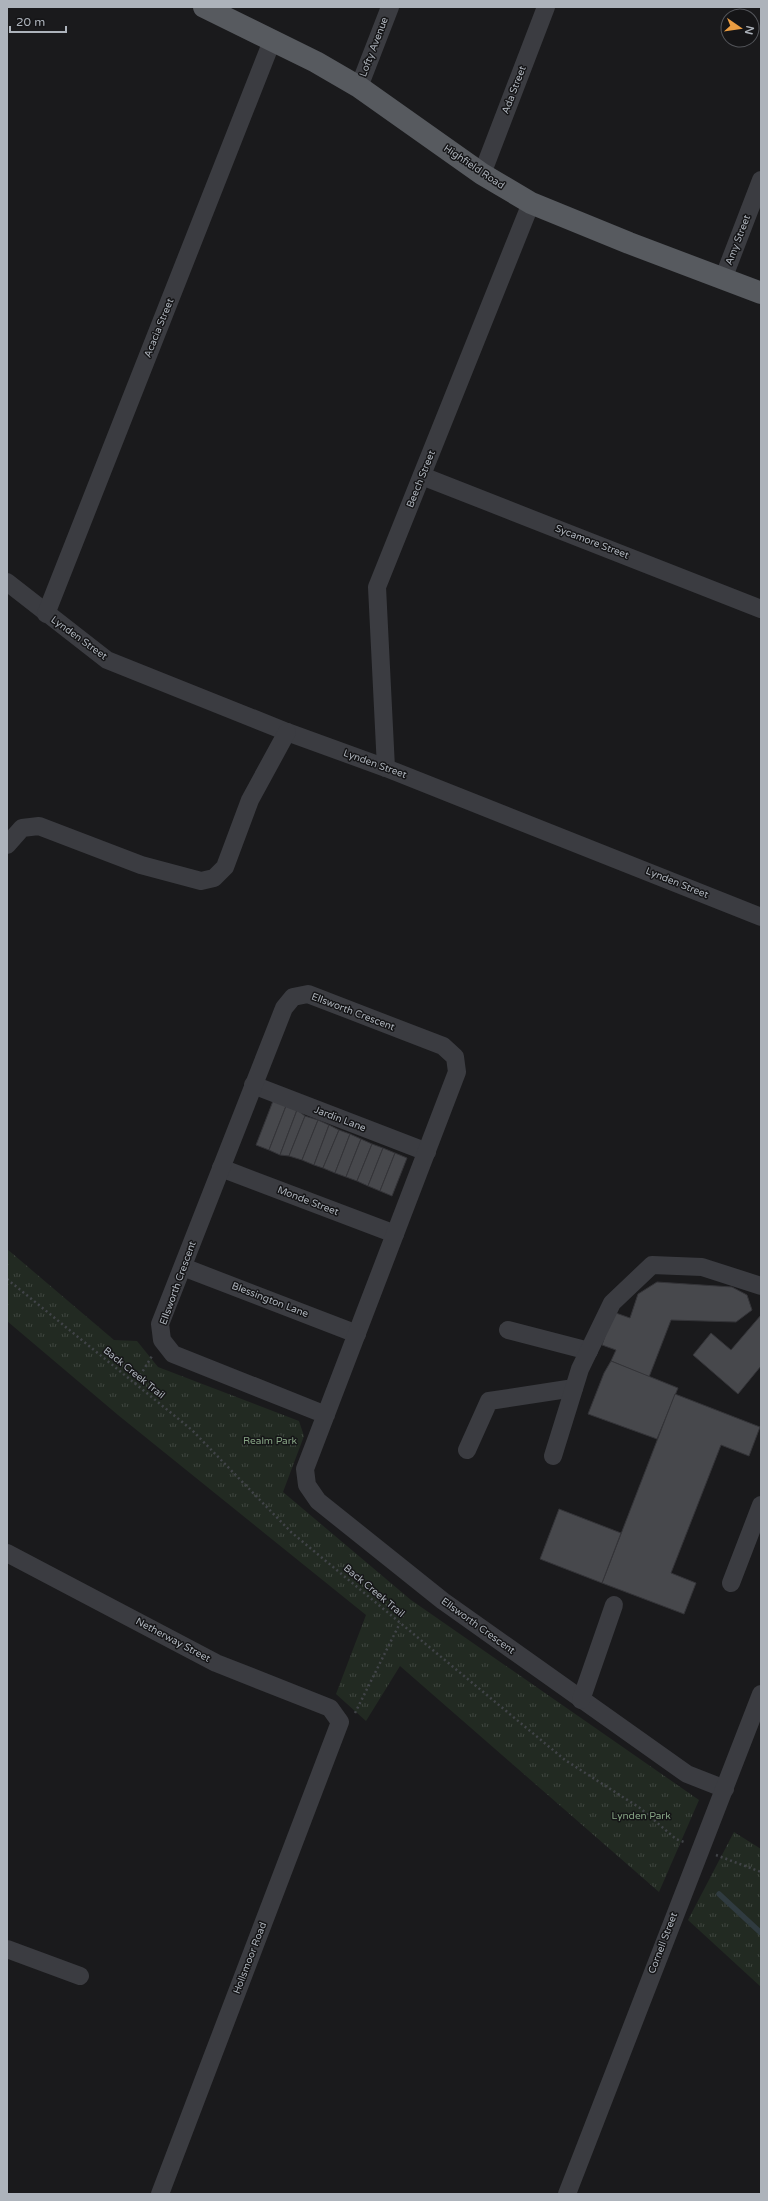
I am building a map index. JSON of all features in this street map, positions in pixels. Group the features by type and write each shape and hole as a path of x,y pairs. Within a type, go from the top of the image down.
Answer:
{"main road":[{"name":"Highfield Road","path":"204,7 316,62 359,87 482,174 531,203 761,293"}],"street":[{"name":"Lofty Avenue","path":"359,87 390,7"},
{"name":"Ada Street","path":"482,174 546,7"},
{"name":"Acacia Street","path":"46,614 272,41"},
{"name":"Amy Street","path":"723,278 761,180"},
{"name":"Beech Street","path":"386,768 376,587 531,203"},
{"name":"Sycamore Street","path":"422,476 761,609"},
{"name":"Lynden Street","path":"7,582 46,614 107,660 287,732 386,768 761,917"},
{"path":"7,844 22,828 39,826 141,865 201,881 214,878 225,867 250,800 287,732"},
{"name":"Ellsworth Crescent","path":"162,1340 160,1324 284,1008 293,998 308,994 443,1046 455,1057 457,1072 305,1469 307,1485 318,1501 443,1601 687,1774 725,1789"},
{"name":"Jardin Lane","path":"254,1085 427,1152"},
{"name":"Monde Street","path":"221,1168 395,1234"},
{"path":"553,1456 574,1388 589,1351 612,1303 652,1265 702,1267 761,1286"},
{"name":"Blessington Lane","path":"183,1267 357,1334"},
{"path":"508,1330 589,1351"},
{"path":"162,1340 173,1354 326,1416"},
{"path":"467,1450 489,1401 574,1388"},
{"path":"731,1583 761,1505"},
{"name":"Netherway Street","path":"7,1553 216,1663 330,1708 338,1728"},
{"path":"581,1700 614,1605"},
{"name":"Cornell Street","path":"567,2194 700,1850 760,1700"},
{"name":"Hollsmoor Road","path":"160,2194 338,1728"},
{"path":"7,1949 80,1976"}],"path":[{"name":"Back Creek Trail","path":"7,1279 192,1430 291,1532 565,1760 640,1808 676,1839 700,1850 761,1872"},
{"path":"135,1384 162,1340"},
{"path":"338,1728 352,1719 400,1623"}],"green space":[{"name":"Lynden Park","path":"7,1249 114,1340 137,1341 158,1367 299,1421 304,1436 283,1492 411,1600 699,1800 659,1892 400,1666 366,1721 336,1694 366,1615 118,1415 7,1321"},
{"path":"734,1832 761,1849 761,1987 688,1920"}],"building":[{"path":"273,1101 286,1106 269,1150 256,1145"},
{"path":"286,1106 297,1110 280,1155 269,1150"},
{"path":"297,1110 305,1116 289,1156 280,1155"},
{"path":"305,1116 318,1120 302,1160 289,1156"},
{"path":"318,1120 329,1125 314,1165 302,1160"},
{"path":"329,1125 339,1130 323,1168 314,1165"},
{"path":"339,1130 350,1134 335,1173 323,1168"},
{"path":"350,1134 361,1139 346,1177 335,1173"},
{"path":"361,1139 372,1144 357,1181 346,1177"},
{"path":"372,1144 383,1148 368,1186 357,1181"},
{"path":"383,1148 395,1153 380,1191 368,1186"},
{"path":"395,1153 407,1158 392,1196 380,1191"},
{"path":"657,1282 732,1287 747,1295 752,1310 736,1322 671,1320 649,1377 611,1361 616,1350 602,1345 613,1312 630,1318 638,1294"},
{"path":"761,1315 761,1366 738,1394 693,1355 711,1333 731,1350"},
{"path":"611,1361 678,1388 657,1439 588,1414 604,1373"},
{"path":"675,1394 760,1427 749,1456 721,1445 671,1573 696,1583 684,1614 602,1583"},
{"path":"559,1509 621,1533 602,1583 540,1559"}],"waterway":[{"path":"719,1894 761,1933"}],"park label":[{"name":"Realm Park","path":"270,1441"}]}
